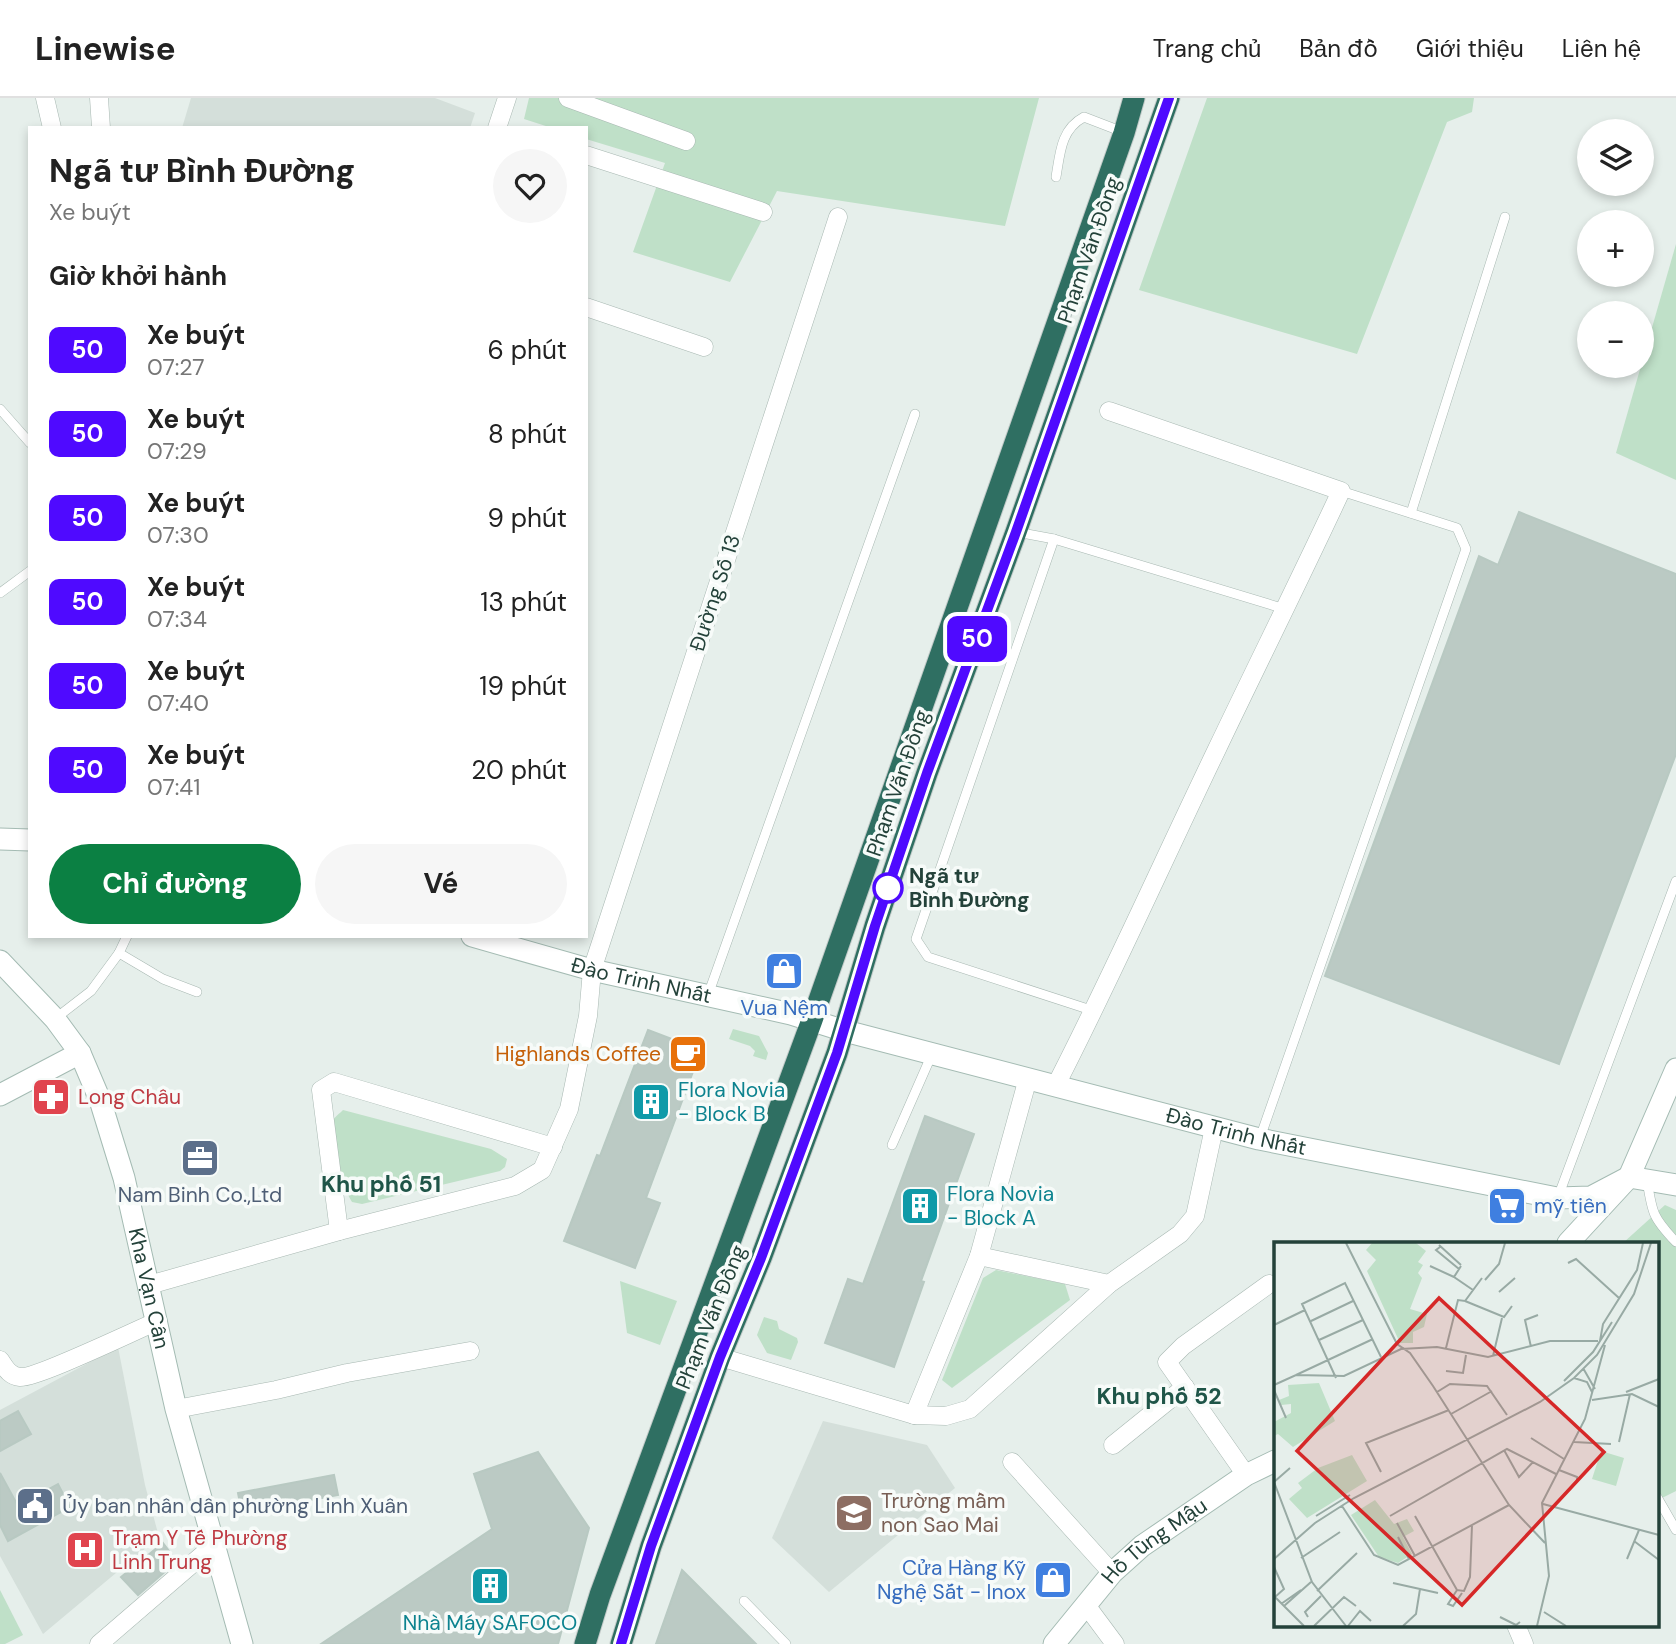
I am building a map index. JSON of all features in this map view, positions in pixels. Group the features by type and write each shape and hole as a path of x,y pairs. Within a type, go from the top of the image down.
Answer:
{"highway":[{"name":"Phạm Văn Đồng","path":"585,1644 605,1582 812,1020 1134,98"},
{"name":"Phạm Văn Đồng","path":"621,1644 651,1546 720,1357 761,1258 845,1031 875,926 927,773 1016,532 1169,98"}],"street":[{"path":"45,98 52,126"},
{"path":"99,98 101,126"},
{"path":"499,126 507,98"},
{"path":"568,98 686,141"},
{"path":"588,156 763,212"},
{"name":"Đường Số 13","path":"149,1285 339,1231 515,1186 542,1170 569,1109 588,1016 592,970 838,217"},
{"path":"588,308 704,347"},
{"path":"1056,1085 1094,1012 1341,491 1109,411"},
{"path":"0,839 28,840"},
{"name":"Đào Trinh Nhất","path":"479,938 592,970 812,1020 845,1031 1259,1139 1557,1198 1591,1198 1638,1178"},
{"name":"Kha Vạn Cân","path":"0,961 55,1019 80,1053 100,1100 124,1178 176,1409 242,1644"},
{"path":"0,1095 80,1053"},
{"path":"1569,1242 1638,1178 1676,1069"},
{"path":"914,1415 979,1256 1028,1078"},
{"path":"339,1231 321,1090 334,1082 553,1147"},
{"path":"720,1357 914,1415 946,1416 970,1409 1109,1284 1180,1234 1195,1216 1214,1128"},
{"path":"1638,1178 1676,1185"},
{"path":"979,1256 1109,1284"},
{"path":"1246,1475 1167,1362 1182,1346 1269,1284"},
{"path":"0,1360 8,1373 20,1378 45,1370 158,1321"},
{"path":"176,1409 347,1373 470,1351"},
{"path":"1113,1445 1185,1387"},
{"name":"Hồ Tùng Mậu","path":"1054,1644 1112,1573 1142,1546 1246,1475 1274,1461"},
{"path":"1012,1462 1112,1573"},
{"path":"99,1644 214,1545"},
{"path":"1086,1605 1115,1644"},
{"path":"1516,1626 1524,1644"}],"lane":[{"path":"1056,177 1063,139 1073,123 1084,117 1124,133"},
{"path":"1411,513 1505,217"},
{"path":"0,408 28,441"},
{"path":"707,996 915,414"},
{"path":"1259,1139 1466,548 1457,528 1341,491"},
{"path":"1016,532 1054,539 1286,609"},
{"path":"1054,539 916,939 928,957 1094,1012"},
{"path":"0,593 28,572"},
{"path":"1557,1198 1676,881"},
{"path":"55,1019 91,991 119,953 126,938"},
{"path":"119,953 163,979 197,992"},
{"path":"892,1145 933,1052"},
{"path":"1638,1178 1657,1222 1676,1242"},
{"path":"1658,1499 1676,1530"},
{"path":"744,1601 786,1644"}],"shaded area":[{"path":"191,98 435,98 475,113 471,126 183,126"},
{"path":"118,1347 145,1485 159,1537 43,1634 0,1556 0,1410"},
{"name":"Trường mầm non Sao Mai","path":"823,1421 927,1445 955,1488 829,1592 772,1538"}],"green space":[{"path":"529,98 1039,98 1005,226 777,191 730,282 633,252 665,163 588,140 588,126 546,126 524,119"},
{"path":"1207,98 1474,98 1472,112 1447,122 1357,354 1139,290"},
{"path":"1676,244 1676,480 1616,453 1638,378 1654,378 1654,321"},
{"path":"733,1029 759,1036 768,1053 766,1060 753,1056 755,1051 750,1046 729,1039"},
{"path":"343,1110 491,1149 507,1159 505,1167 500,1171 362,1204 352,1202 330,1135 332,1122"},
{"path":"1665,1205 1676,1210 1676,1491 1662,1498 1658,1491 1658,1242 1624,1242"},
{"path":"996,1270 1065,1284 1070,1300 952,1388 942,1380 983,1278"},
{"path":"620,1281 677,1301 660,1345 627,1333"},
{"path":"764,1317 777,1321 779,1329 797,1338 791,1360 767,1353 757,1335"},
{"path":"0,1590 23,1635 5,1644 0,1644"}],"building":[{"path":"1519,512 1676,574 1676,754 1559,1064 1325,976 1479,556 1498,565"},
{"name":"Flora Novia - Block B","path":"648,1030 701,1050 646,1198 660,1203 635,1268 564,1241"},
{"name":"Flora Novia - Block A","path":"925,1116 974,1134 921,1281 924,1282 894,1367 825,1343 848,1279 863,1284"},
{"path":"18,1411 31,1434 0,1451 0,1421"},
{"name":"Nhà Máy SAFOCO","path":"538,1452 589,1528 558,1644 321,1644 492,1529 474,1474"},
{"name":"Ủy ban nhân dân phường Linh Xuân","path":"0,1473 18,1506 58,1484 70,1507 8,1541 0,1525"},
{"path":"334,1475 338,1495 242,1513 238,1493"},
{"path":"163,1543 172,1555 174,1564 138,1595 121,1577"},
{"path":"682,1570 756,1644 656,1644"}],"bus line":[{"name":"50","path":"621,1644 651,1546 720,1357 761,1258 845,1031 875,926 927,773 1016,532 1169,98"}],"place":[{"name":"Ngã tư Bình Đường","path":"888,888"},
{"name":"Vua Nệm","path":"784,971"},
{"name":"Highlands Coffee","path":"688,1054"},
{"name":"Long Châu","path":"51,1097"},
{"name":"Flora Novia - Block B","path":"651,1102"},
{"name":"Nam Binh Co.,Ltd","path":"200,1158"},
{"name":"Flora Novia - Block A","path":"920,1206"},
{"name":"mỹ tiên","path":"1507,1206"},
{"name":"Ủy ban nhân dân phường Linh Xuân","path":"35,1506"},
{"name":"Trường mầm non Sao Mai","path":"854,1513"},
{"name":"Trạm Y Tế Phường Linh Trung","path":"85,1550"},
{"name":"Cửa Hàng Kỹ Nghệ Sắt - Inox","path":"1053,1580"},
{"name":"Nhà Máy SAFOCO","path":"490,1586"}],"district":[{"name":"Khu phố 51","path":"381,1184"},
{"name":"Khu phố 52","path":"1159,1396"}]}
